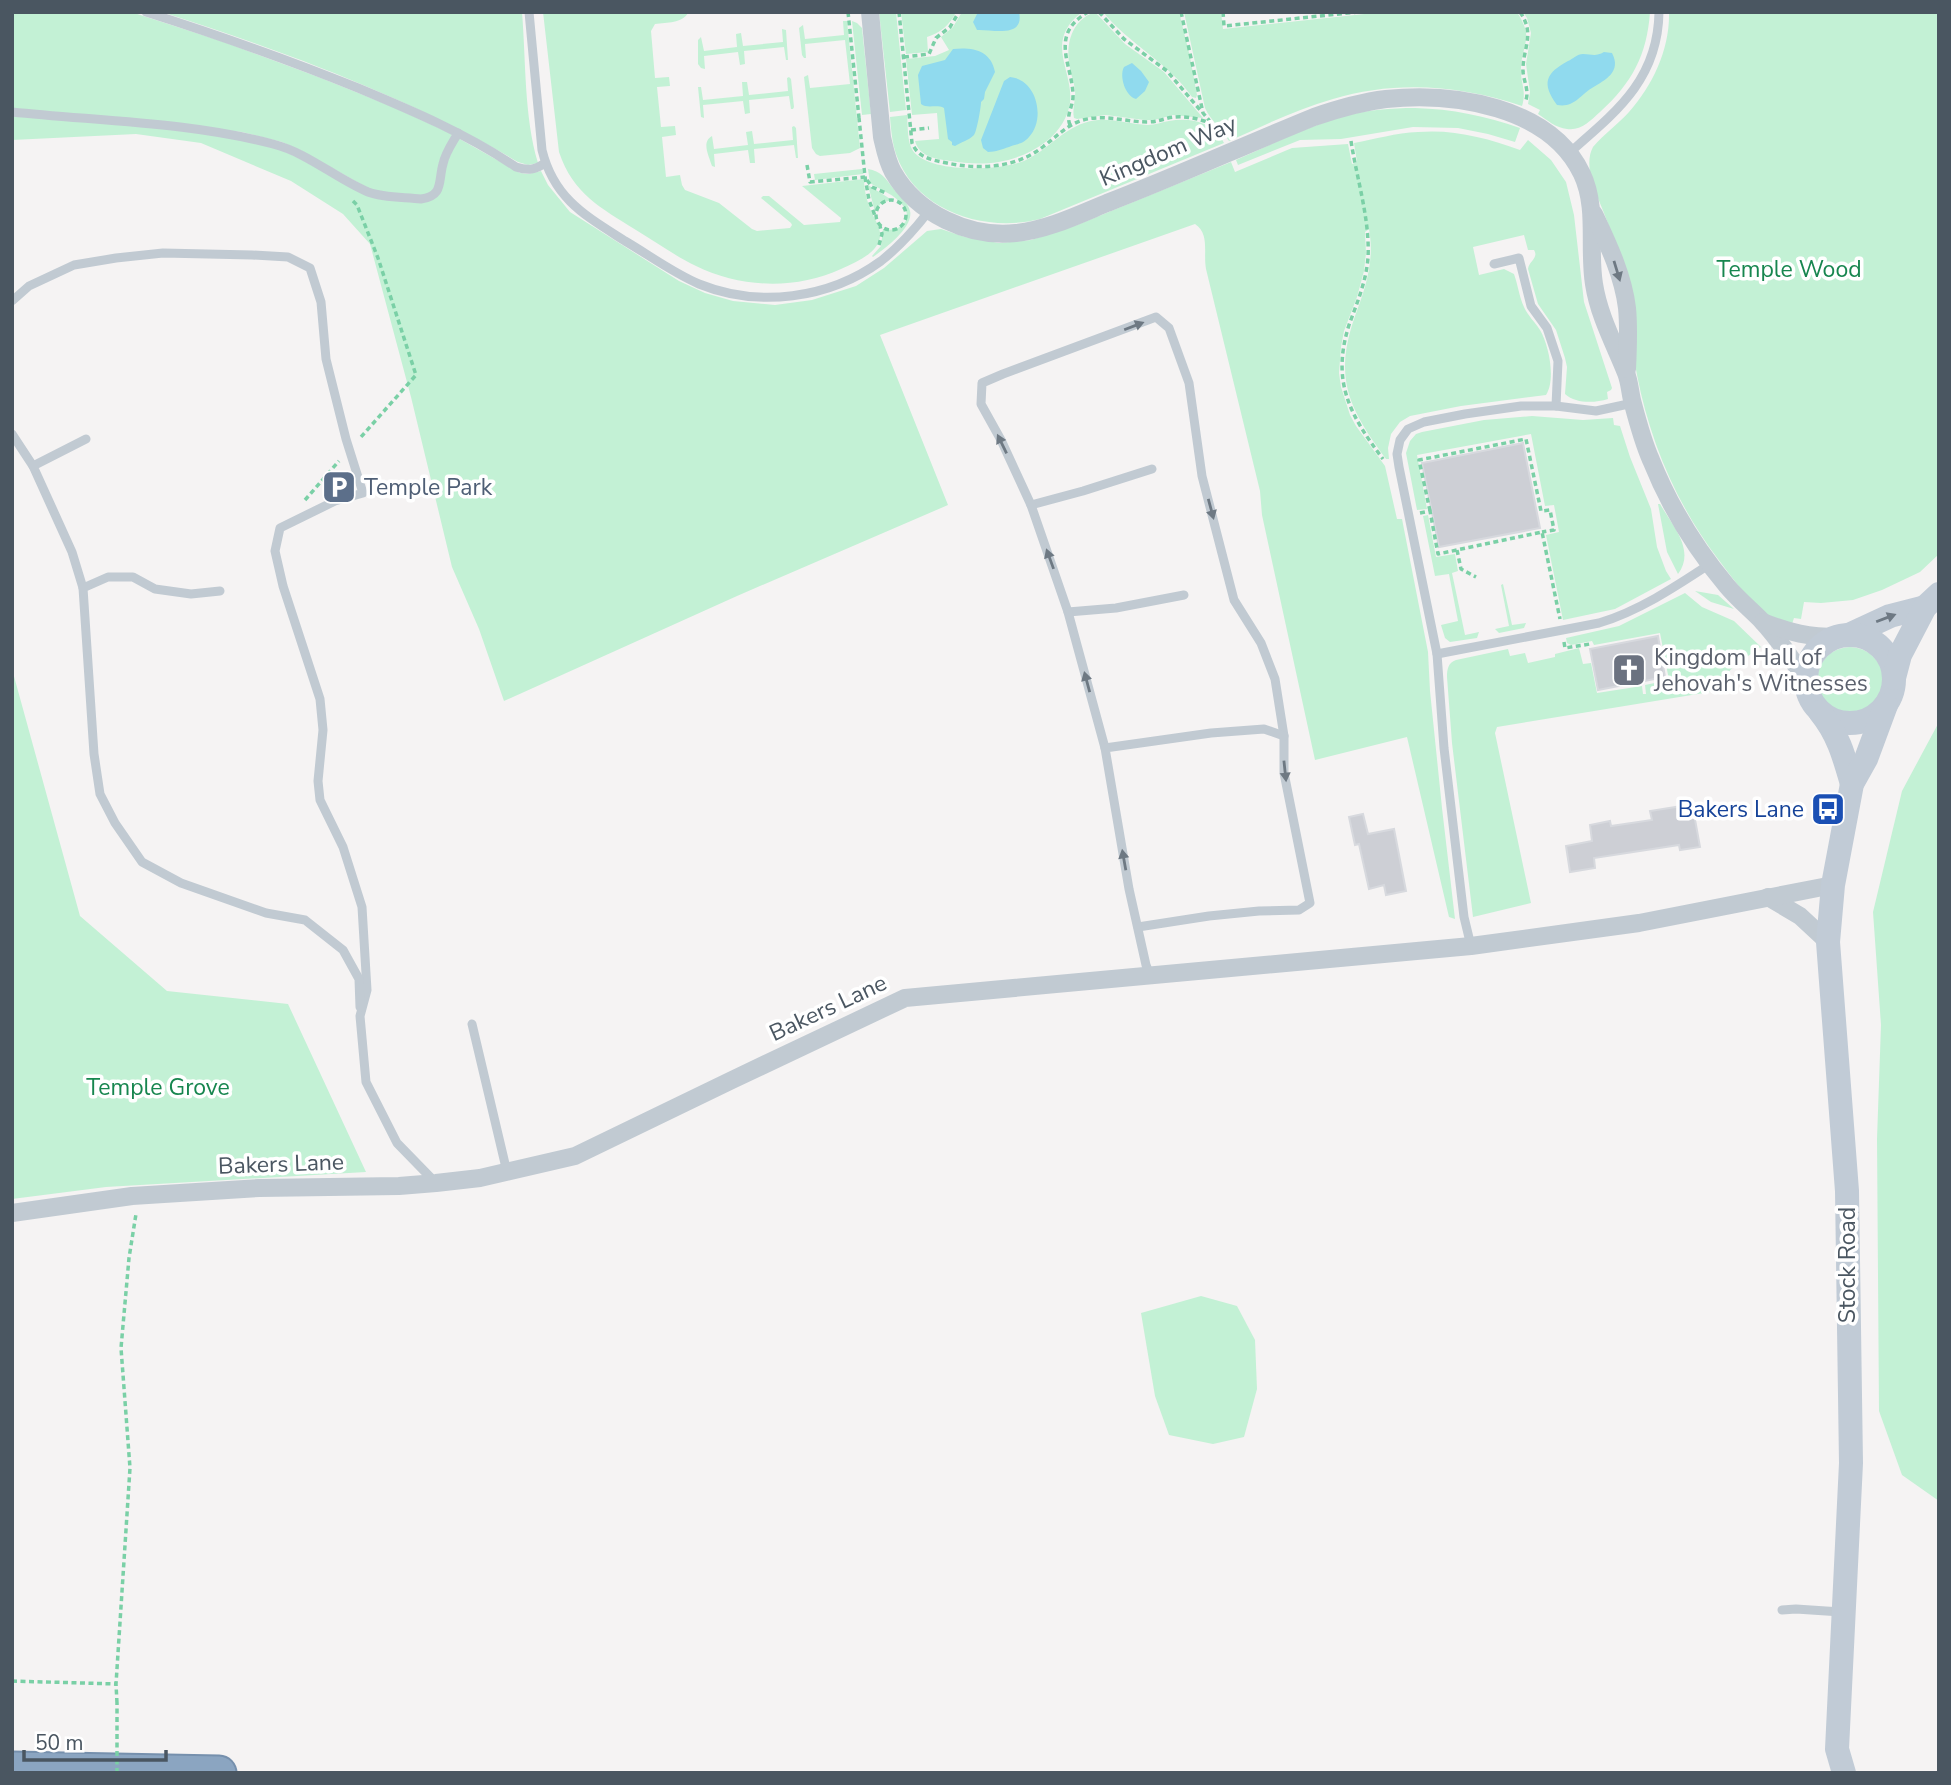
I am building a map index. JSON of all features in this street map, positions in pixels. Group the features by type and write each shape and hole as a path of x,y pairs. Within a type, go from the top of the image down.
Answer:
{"highway":[{"path":"12,1769 219,1773"}],"main road":[{"path":"1932,600 1900,655 1893,690 1886,705 1862,722 1839,722 1819,711 1811,702 1805,679 1811,657 1827,641 1932,600"},
{"path":"1843,636 1871,640 1880,647 1892,667 1894,678"},
{"name":"Stock Road","path":"1825,1773 1840,1761 1843,1612 1851,1463 1847,1191 1828,942 1833,885 1852,784 1866,759 1886,705"},
{"name":"Stock Road","path":"1819,711 1833,728 1852,784"}],"street":[{"name":"Kingdom Way","path":"870,12 886,157 898,180 929,211 958,225 980,231 1002,234 1033,230 1114,201 1288,127 1335,110 1387,99 1424,98 1465,102 1521,117 1543,128 1569,153 1585,183 1591,208 1609,245 1623,289 1627,308 1627,375"},
{"name":"Kingdom Way","path":"1591,208 1592,272 1597,299 1627,375 1633,403 1659,478 1686,529 1710,564 1729,589 1763,622 1805,679"},
{"name":"Kingdom Way","path":"1763,622 1796,634 1814,637 1843,636"},
{"name":"Bakers Lane","path":"12,1213 132,1196 259,1188 436,1183 480,1178 575,1156 905,998 1471,946 1639,923 1833,885"},
{"path":"1768,897 1800,916 1828,942"}],"lane":[{"path":"146,12 219,35 324,74 458,132 516,167 532,170 545,163"},
{"path":"529,12 545,163 568,200 588,216 696,283 747,296 782,297 845,282 882,260 929,211"},
{"path":"1569,153 1618,109 1639,83 1653,53 1659,12"},
{"path":"12,112 157,125 261,141 303,156 371,193 421,199 429,198 439,188 442,165 458,132"},
{"path":"12,301 30,286 74,265 116,258 163,253 252,254 288,257 310,268 321,302 326,359 363,493 335,501 280,528 275,551 283,586 320,699 323,730 318,781 320,800 343,847 362,907 367,990 360,1016"},
{"path":"1494,264 1519,258 1531,306 1547,328 1558,361 1556,406"},
{"path":"1138,927 1209,916 1299,910 1310,903 1284,773 1284,736 1275,679 1261,643 1234,600 1202,476 1189,383 1169,328 1156,317 982,383 981,404 1031,505 1068,612 1105,748 1138,927 1150,975"},
{"path":"1471,946 1464,917 1450,797 1437,654 1397,454 1400,440 1408,429 1424,422 1493,410 1521,406 1556,406 1596,411 1633,403"},
{"path":"12,434 33,466 72,552 83,588 94,754 100,794 115,823 142,862 181,883 266,913 305,920 343,950 359,979 366,1082 397,1143 436,1183"},
{"path":"33,466 86,439"},
{"path":"1031,505 1152,468"},
{"path":"1437,654 1618,617 1680,584 1710,564"},
{"path":"83,588 108,577 132,577 155,589 191,594 220,591"},
{"path":"1068,612 1116,608 1184,596"},
{"path":"1105,748 1211,733 1264,729 1284,736"},
{"path":"472,1024 507,1172"},
{"path":"1782,1611 1796,1609 1843,1612"}],"path":[{"path":"848,12 865,177 869,200 882,237 875,250"},
{"path":"899,12 914,147 925,158 960,166 1005,164 1040,150 1070,125 1085,119 1109,117 1152,122 1182,117 1210,123"},
{"path":"904,57 929,54 936,38 950,27 959,12"},
{"path":"1070,125 1068,120 1073,99 1066,65 1067,38 1073,25 1088,12"},
{"path":"1099,12 1124,39 1167,71 1223,136 1230,153"},
{"path":"1181,12 1203,113"},
{"path":"1223,12 1224,26 1358,12"},
{"path":"1520,12 1526,23 1528,37 1524,78 1528,93 1524,105"},
{"path":"911,130 929,128"},
{"path":"1351,141 1364,212 1368,255 1364,283 1345,340 1342,374 1352,413 1387,465"},
{"path":"807,165 810,182 865,177"},
{"path":"865,177 872,187 886,193 898,203 905,214 904,220 896,229 890,230 879,224"},
{"path":"349,198 357,205 378,258 415,375 352,446"},
{"path":"876,218 878,209 884,202 898,203"},
{"path":"1526,439 1541,511 1550,510 1554,530 1542,533 1438,554 1419,460 1526,439"},
{"path":"280,528 344,457"},
{"path":"1418,513 1430,511"},
{"path":"1542,533 1560,621"},
{"path":"1457,550 1461,569 1476,577"},
{"path":"1563,638 1565,649 1590,644"},
{"path":"117,1773 116,1685 130,1468 121,1348 129,1258 137,1217 132,1196"},
{"path":"12,1681 116,1685"}],"green space":[{"path":"12,12 131,12 224,42 321,78 452,134 438,182 430,194 420,196 373,191 302,151 282,142 242,132 12,109"},
{"path":"162,12 522,12 530,127 538,163 528,165 518,162 432,116 344,77"},
{"path":"543,12 689,12 678,21 655,24 651,31 655,78 669,77 670,86 657,87 661,127 675,126 676,135 662,137 666,177 680,175 685,190 719,203 757,231 790,228 792,225 761,198 763,196 769,196 804,225 840,222 841,218 802,186 864,179 867,199 880,233 876,246 857,261 823,276 787,283 750,282 731,279 688,262 600,207 572,179 559,152"},
{"path":"879,12 896,12 906,110 890,112"},
{"path":"901,12 956,12 944,28 927,37 928,52 906,54"},
{"path":"962,12 1082,12 1070,23 1062,45 1070,91 1067,113 1052,136 1026,154 989,163 963,163 929,156 917,146 915,141 939,139 937,113 912,115 906,59 935,56 949,50 941,37 953,27"},
{"path":"1095,12 1125,44 1164,72 1203,118 1173,115 1144,120 1106,115 1074,118 1075,90 1068,51 1069,42 1080,21"},
{"path":"1103,12 1179,12 1196,98 1192,97 1171,73"},
{"path":"1184,12 1221,12 1223,29 1383,12 1517,12 1526,33 1521,67 1524,95 1522,106 1475,93 1452,90 1404,87 1380,89 1320,103 1229,141 1205,108"},
{"path":"1523,12 1650,12 1641,55 1629,79 1593,119 1581,127 1559,127 1538,114 1540,110 1528,104 1530,92 1526,64 1531,33"},
{"name":"Temple Wood","path":"1669,12 1939,12 1939,554 1920,572 1882,590 1853,600 1804,602 1801,619 1794,618 1791,627 1761,609 1735,582 1690,517 1667,472 1649,424 1637,375 1615,251 1591,178 1589,167 1593,147 1638,101 1658,66 1667,39"},
{"path":"843,21 847,21 860,148 850,153 820,156 812,148 804,77 808,75 810,88 850,84 845,40 805,44 804,58 799,28 803,25 805,39 844,35"},
{"path":"852,21 862,28 871,114 862,115"},
{"path":"782,29 786,30 788,60 784,47 744,51 745,64 740,65 738,52 704,56 705,69 698,64 698,40 701,37 704,51 737,47 736,34 741,33 743,46 783,42"},
{"path":"789,77 793,109 789,96 749,100 750,113 745,114 743,101 703,105 704,118 701,117 698,87 701,87 703,100 743,96 742,82 747,82 749,95 788,91"},
{"path":"1415,108 1469,114 1520,128 1515,142 1458,128 1413,127 1341,139 1300,140 1238,165 1236,160 1344,116"},
{"path":"12,115 168,129 261,144 302,160 366,194 406,199 430,200 458,138 520,173 541,171 548,185 570,212 679,281 705,293 733,301 775,305 812,300 856,286 884,268 927,231 941,229 965,237 999,243 1031,240 1077,225 1231,162 1235,172 1292,148 1348,144 1352,164 1357,162 1354,143 1402,134 1431,131 1457,133 1520,150 1528,140 1551,160 1566,182 1574,215 1584,302 1612,388 1607,392 1608,399 1586,402 1565,394 1565,358 1556,330 1538,304 1528,269 1535,253 1534,250 1528,250 1524,235 1473,247 1479,275 1504,269 1514,274 1524,307 1546,344 1551,381 1546,395 1461,406 1410,416 1400,422 1391,434 1389,459 1386,459 1355,410 1346,378 1348,341 1370,264 1369,229 1365,232 1364,271 1341,347 1339,373 1350,415 1385,466 1397,519 1402,519 1428,652 1455,919 1449,917 1407,737 1315,760 1262,515 1260,491 1206,269 1203,233 1195,224 880,335 948,505 504,701 479,629 452,567 370,244 343,214 291,181 201,143 136,134 12,140"},
{"path":"907,115 913,151 935,164 950,167 985,168 1015,164 1034,156 1076,126 1100,120 1148,125 1177,120 1193,121 1214,130 1224,143 1040,219 998,223 955,214 919,191 906,174 896,154 893,140 890,117"},
{"path":"794,126 798,158 794,145 754,149 755,163 750,163 748,150 714,154 715,167 712,166 706,145 712,136 714,149 748,145 746,132 752,131 754,144 793,140"},
{"path":"862,169 863,174 815,180 814,174"},
{"path":"868,169 885,178 910,211 908,224 891,243 873,257 881,246 883,229 894,229 903,225 907,212 897,199 870,183"},
{"path":"868,185 892,200 881,203 875,212"},
{"path":"1532,416 1583,420 1613,418 1614,425 1620,426 1651,509 1657,547 1671,579 1615,609 1563,620 1546,535 1559,532 1554,505 1545,506 1531,434 1417,455 1427,509 1417,510 1406,453 1416,434 1484,420"},
{"path":"1658,504 1676,529 1683,547 1683,565 1678,574 1667,552"},
{"path":"1428,515 1436,557 1455,554 1458,571 1452,573 1465,635 1479,632 1477,638 1450,642 1445,638 1441,625 1458,621 1449,574 1435,576 1423,516"},
{"path":"1503,584 1512,625 1526,623 1524,628 1499,633 1495,629 1509,626 1501,585"},
{"path":"1695,591 1718,595 1734,609 1711,602"},
{"path":"1685,593 1702,607 1734,621 1761,647 1735,665 1710,692 1497,727 1495,733 1531,903 1473,917 1452,743 1447,677 1450,665 1456,660 1508,649 1510,656 1525,653 1528,663 1579,648 1583,664 1591,663 1597,693 1642,686 1643,694 1646,694 1645,685 1669,680 1660,633 1594,645 1592,641 1571,645 1566,638 1619,626"},
{"path":"1850,647 1863,649 1878,662 1883,680 1881,693 1868,708 1850,713 1837,711 1822,698 1817,680 1819,667 1832,652"},
{"name":"Temple Grove","path":"12,669 80,916 167,991 288,1004 366,1172 106,1187 12,1199"},
{"path":"1939,722 1939,1501 1902,1475 1879,1411 1877,1139 1881,1025 1873,912 1902,791"},
{"path":"1201,1296 1237,1306 1255,1340 1257,1389 1244,1437 1213,1444 1169,1435 1155,1396 1141,1313"}],"water":[{"path":"978,12 1019,12 1019,20 1017,26 1006,31 977,30 973,22"},
{"path":"953,49 980,52 989,59 995,72 981,102 974,135 955,146 948,139 944,108 921,104 918,75 922,66 945,60"},
{"path":"1612,53 1615,60 1611,75 1572,103 1557,105 1549,91 1548,79 1551,74 1579,55"},
{"path":"1132,63 1149,82 1145,91 1136,99 1126,90 1123,80 1124,67"},
{"path":"1010,77 1019,79 1032,92 1038,111 1037,120 1029,137 1020,144 988,152 983,148 981,140 1004,81"}],"building":[{"path":"1523,443 1540,528 1439,547 1422,463"},
{"name":"Kingdom Hall of Jehovah's Witnesses","path":"1658,636 1665,677 1598,690 1590,649"},
{"path":"1682,806 1683,816 1694,814 1700,847 1680,850 1679,845 1594,858 1595,868 1570,872 1566,846 1592,841 1590,825 1610,821 1611,826 1652,820 1650,811"},
{"path":"1363,814 1368,834 1394,829 1406,891 1386,895 1384,885 1369,889 1359,844 1355,845 1349,817"}],"place":[{"name":"Temple Park","path":"339,487"},
{"name":"Kingdom Hall of Jehovah's Witnesses","path":"1629,670"},
{"name":"Bakers Lane","path":"1828,809"}]}
